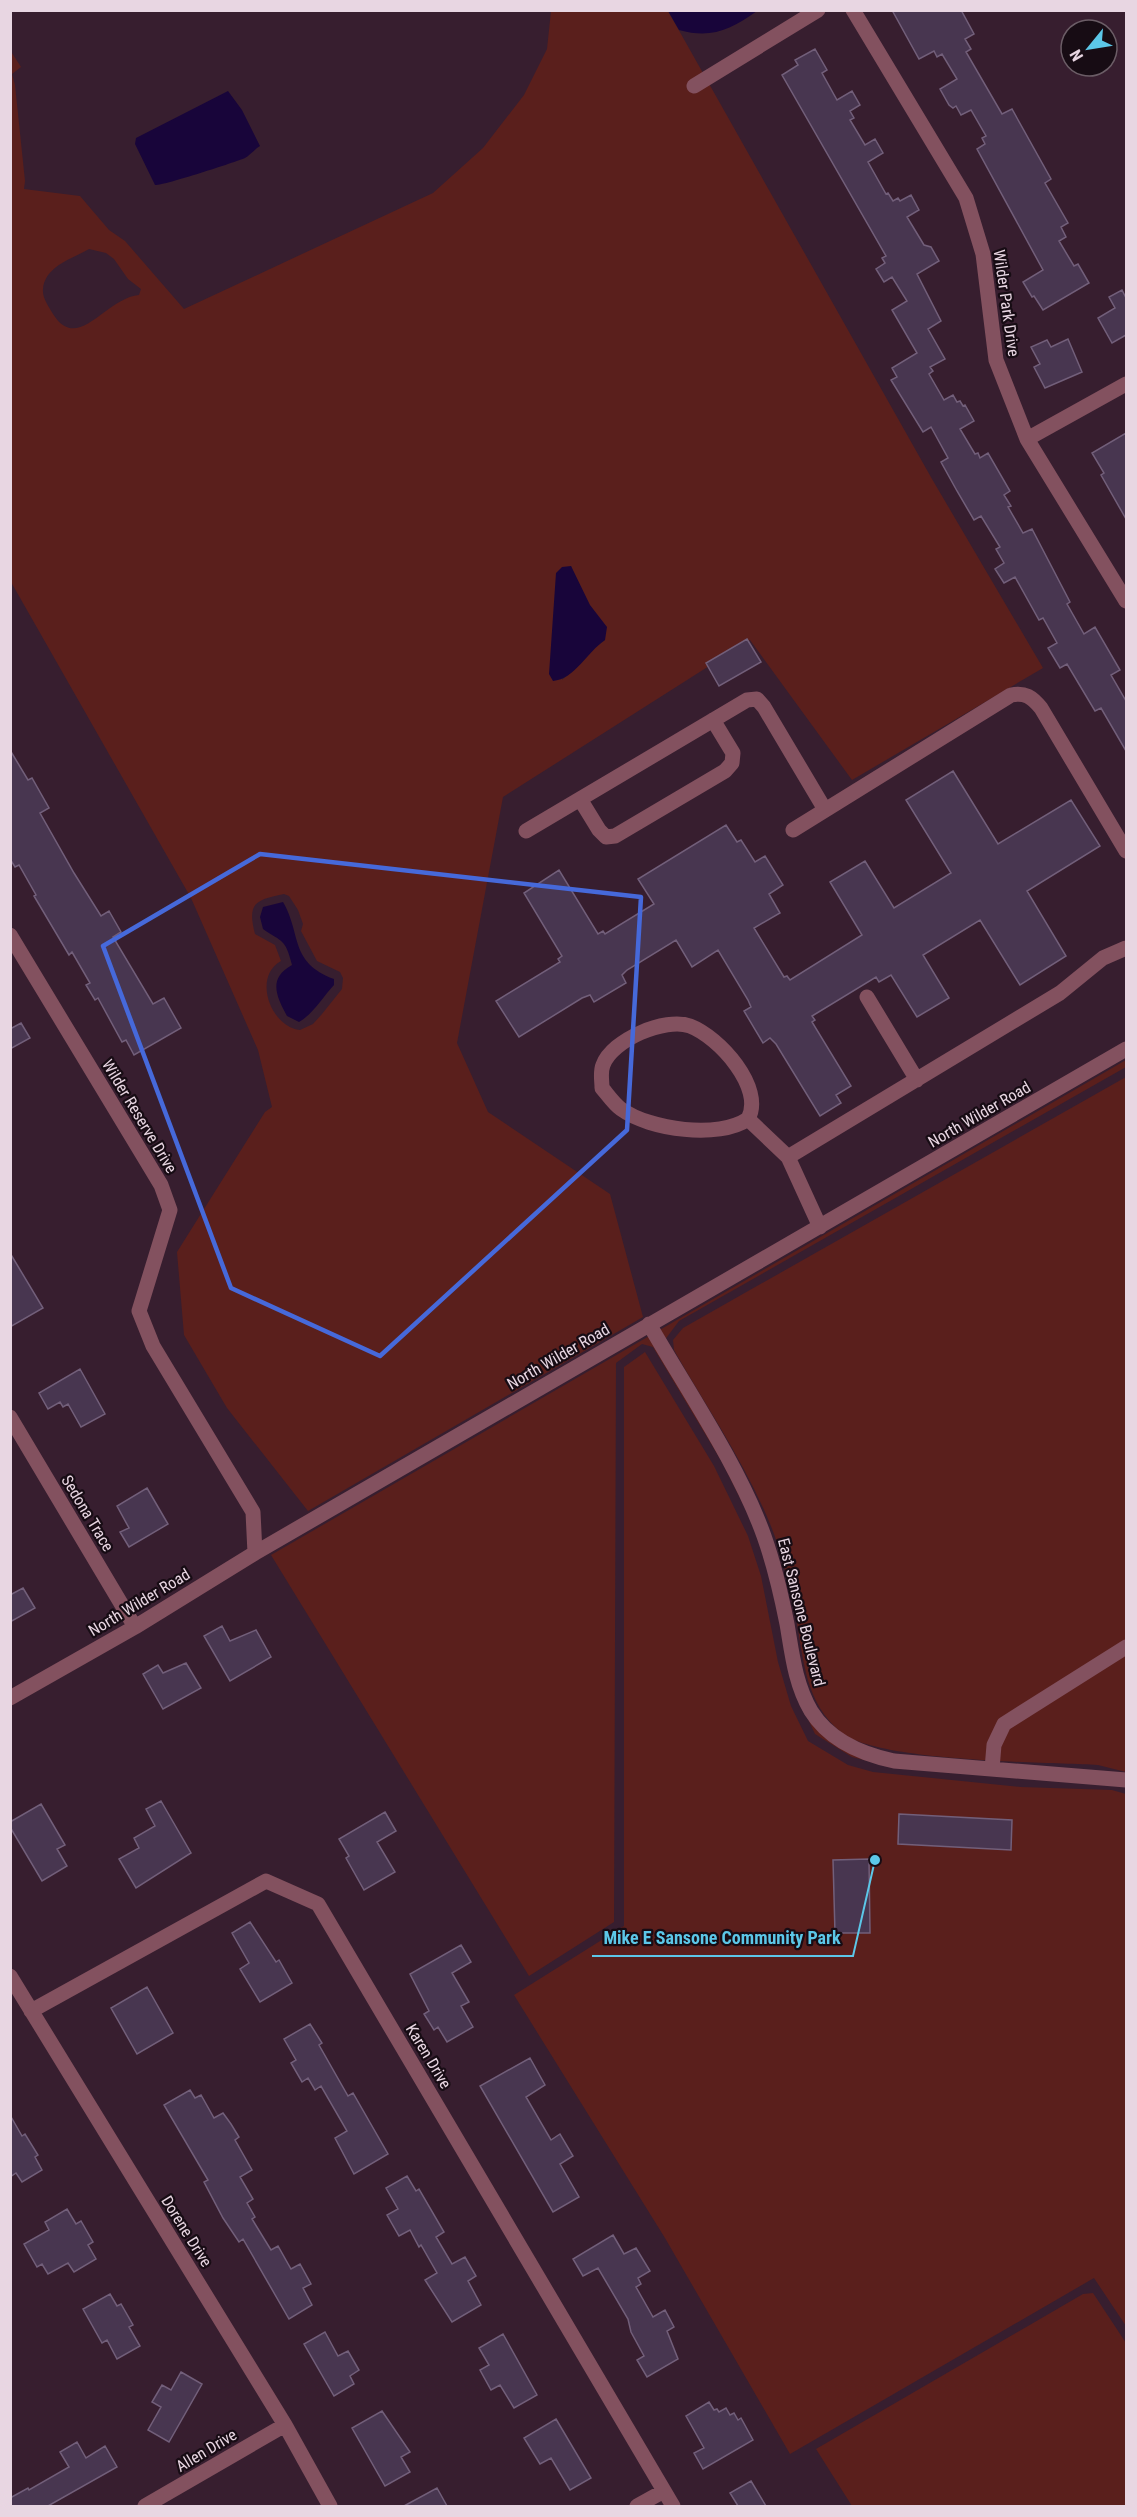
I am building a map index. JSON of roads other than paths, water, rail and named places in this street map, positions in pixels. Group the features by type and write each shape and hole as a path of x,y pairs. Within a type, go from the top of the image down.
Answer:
{"street":[{"path":"694,86 818,10"},
{"name":"Wilder Park Drive","path":"853,10 966,198 983,254 996,360 1027,439 1126,601"},
{"path":"1027,439 1126,384"},
{"path":"793,830 824,808 1011,695 1022,693 1032,698 1041,708 1126,851"},
{"path":"526,831 747,700 757,699 824,808"},
{"path":"580,799 606,837 615,836 705,783 732,763 733,753 713,720"},
{"name":"Wilder Reserve Drive","path":"10,935 161,1185 170,1210 139,1311 153,1346 253,1512 255,1552"},
{"path":"788,1157 1060,993 1103,958 1126,948"},
{"path":"867,997 917,1080"},
{"path":"688,1025 707,1035 729,1054 753,1096 754,1109 748,1119 738,1126 705,1131 650,1123 621,1109 602,1088 602,1066 611,1050 637,1033 665,1026 688,1025"},
{"name":"North Wilder Road","path":"10,1698 135,1627 255,1552 1126,1049"},
{"path":"748,1119 788,1157 820,1227"},
{"name":"East Sansone Boulevard","path":"649,1324 738,1478 758,1518 776,1573 800,1687 821,1724 845,1744 875,1758 1126,1780"},
{"name":"Sedona Trace","path":"10,1417 135,1627"},
{"path":"992,1769 994,1745 1004,1724 1126,1647"},
{"name":"Karen Drive","path":"31,2011 266,1881 318,1904 673,2506"},
{"name":"Dorene Drive","path":"10,1976 285,2425 330,2506"},
{"name":"Allen Drive","path":"145,2506 285,2425"},
{"path":"637,2506 664,2490"}],"place":[{"name":"Mike E Sansone Community Park","path":"875,1860"}]}
